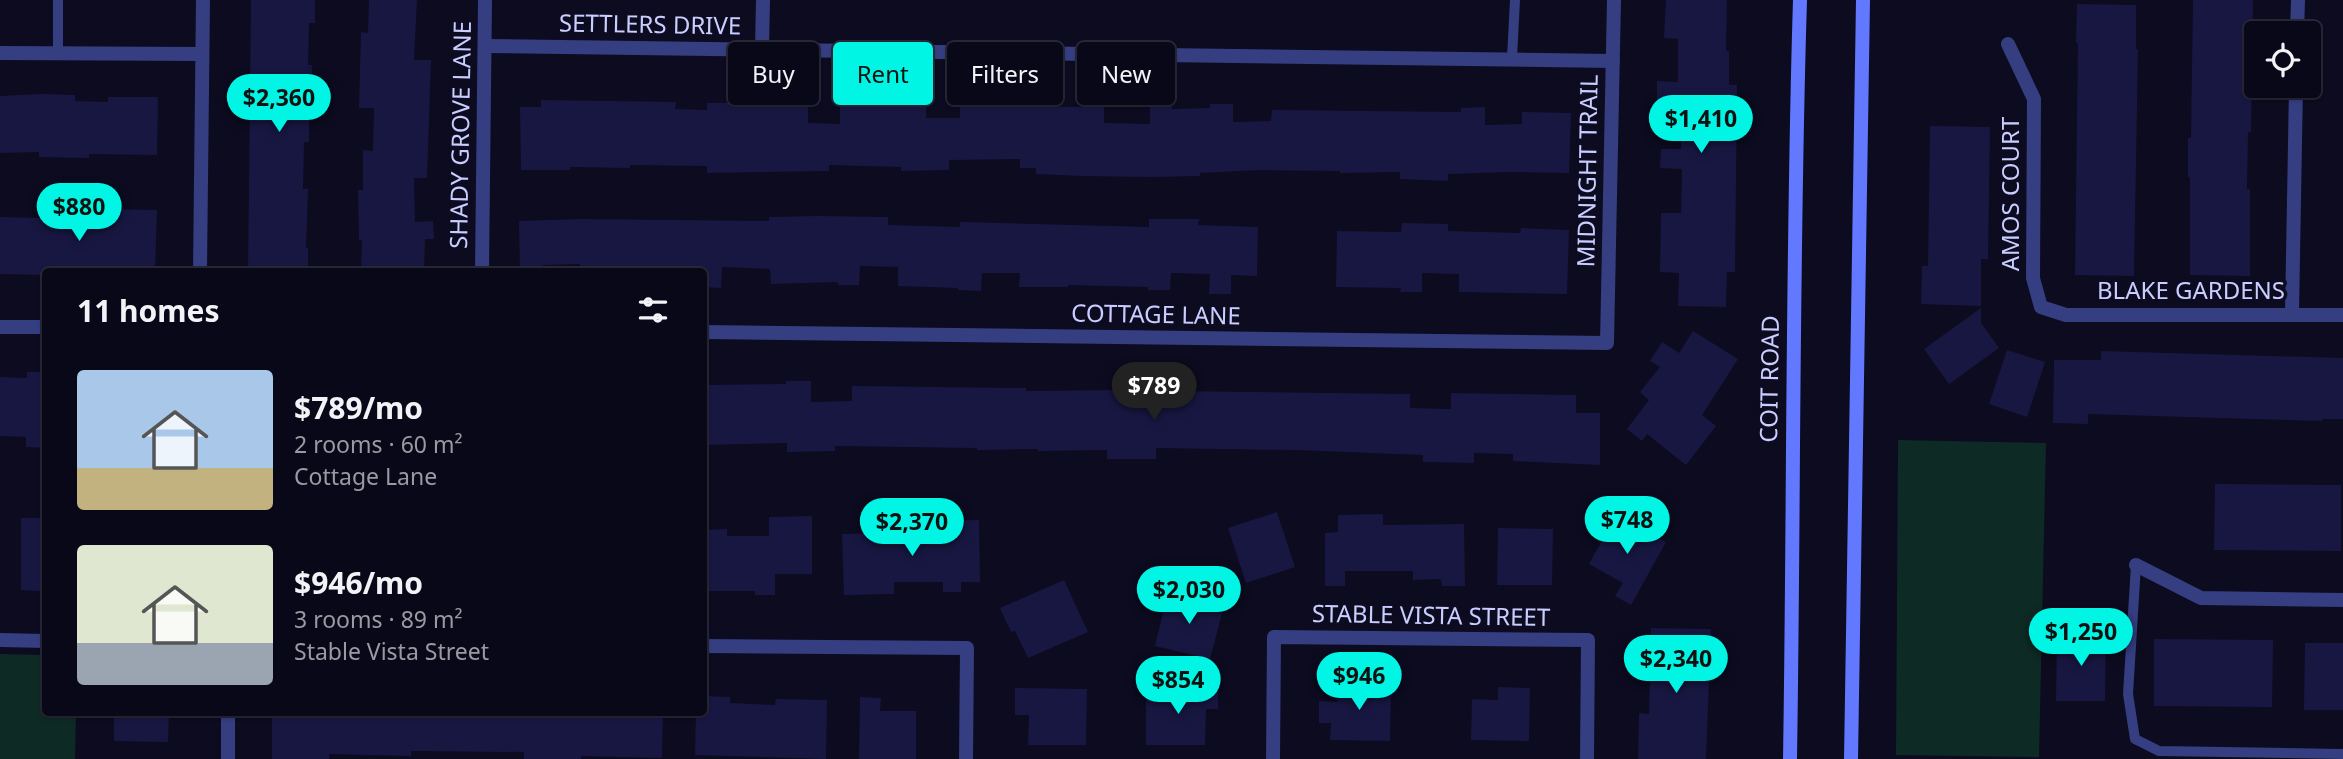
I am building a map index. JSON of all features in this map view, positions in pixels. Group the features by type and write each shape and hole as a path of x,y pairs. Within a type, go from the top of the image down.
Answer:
{"main road":[{"name":"COIT ROAD","path":"1790,759 1794,544 1792,428 1795,170 1800,0"},
{"path":"1851,759 1863,0"}],"street":[{"path":"200,268 204,0"},
{"name":"SHADY GROVE LANE","path":"482,268 485,0"},
{"path":"762,42 763,0"},
{"name":"MIDNIGHT TRAIL","path":"1607,343 1614,0"},
{"path":"2297,21 2298,0"},
{"name":"AMOS COURT","path":"2008,44 2034,99 2033,278 2041,307"},
{"name":"SETTLERS DRIVE","path":"485,46 728,50"},
{"name":"SETTLERS DRIVE","path":"819,51 1613,61"},
{"path":"0,53 202,54"},
{"path":"2292,313 2296,98"},
{"name":"BLAKE GARDENS","path":"2041,307 2066,315 2343,315"},
{"path":"0,327 42,327"},
{"name":"COTTAGE LANE","path":"707,332 1607,343"},
{"path":"2136,565 2201,598 2343,600"},
{"name":"STABLE VISTA STREET","path":"1273,759 1274,637 1588,640 1587,759"},
{"path":"0,640 42,641"},
{"path":"707,646 967,648 966,759"},
{"path":"228,716 228,759"}],"lane":[{"path":"58,0 58,53"},
{"path":"1512,58 1515,0"},
{"path":"2136,565 2128,694 2135,739 2159,751 2343,754"}],"green space":[{"path":"1898,440 2046,443 2039,757 1896,755"},
{"path":"0,654 42,655 42,716 76,716 75,759 0,759"}],"building":[{"path":"251,0 315,0 315,23 309,23 308,65 312,65 309,142 304,142 303,189 308,189 308,268 248,268"},
{"path":"369,0 417,0 414,60 431,60 427,178 414,178 415,222 433,221 434,239 425,239 424,268 361,268 358,190 363,190 363,150 373,151 374,108 359,108 361,32 368,33"},
{"path":"1666,0 1727,0 1726,51 1729,51 1729,85 1737,85 1735,272 1727,272 1726,307 1678,306 1679,273 1660,272 1661,213 1681,213 1682,169 1660,168 1661,149 1681,149 1682,102 1657,102 1657,81 1678,82 1678,39 1664,38"},
{"path":"2193,0 2253,0 2253,21 2244,21 2244,98 2252,98 2247,189 2250,189 2250,276 2190,275 2188,138 2191,138"},
{"path":"2077,4 2136,5 2138,49 2134,276 2075,275"},
{"path":"75,95 75,101 108,102 108,97 158,97 157,155 89,154 89,158 39,157 39,152 0,153 0,96"},
{"path":"541,100 676,102 675,109 707,110 707,103 808,105 808,123 840,124 840,105 926,105 926,118 960,118 960,106 1104,107 1104,123 1150,124 1150,106 1172,105 1172,109 1210,108 1210,104 1233,104 1233,122 1271,121 1272,110 1461,112 1461,108 1485,107 1485,125 1522,124 1522,112 1571,113 1569,173 1448,174 1448,181 1400,179 1400,172 1340,171 1260,170 1200,173 1200,176 1082,176 1036,174 1036,168 1020,168 1020,159 949,160 949,170 901,171 901,167 829,165 829,171 707,173 707,166 630,165 630,168 570,167 570,170 521,170 520,107 541,107"},
{"path":"1930,126 1990,127 1988,259 1981,259 1981,306 1921,304 1922,266 1928,266"},
{"path":"108,209 157,210 155,268 42,268 42,275 0,274 0,217 42,218 42,213 108,214"},
{"path":"769,217 888,217 888,225 960,227 960,222 1149,227 1149,219 1199,219 1198,225 1258,227 1257,276 1231,275 1231,294 1209,294 1210,274 1171,273 1170,290 1148,290 1148,287 1068,285 1019,287 1020,273 982,273 981,291 898,286 898,267 860,266 859,285 838,285 838,282 771,284 770,269 722,267 721,288 707,287 707,268 580,268 580,264 520,268 519,221 769,221"},
{"path":"1402,223 1448,224 1448,231 1520,233 1521,228 1569,230 1567,294 1459,292 1459,274 1422,273 1422,292 1400,292 1401,288 1336,287 1337,231 1401,232"},
{"path":"1981,308 1981,323 1999,348 1949,384 1924,349"},
{"path":"1693,331 1738,359 1702,415 1716,426 1686,465 1647,434 1642,441 1627,429 1649,400 1640,392 1660,367 1650,361 1662,342 1679,353"},
{"path":"2007,350 2045,362 2027,417 1989,404"},
{"path":"2101,351 2343,358 2343,419 2322,421 2088,414 2088,424 2053,423 2054,360 2101,360"},
{"path":"27,372 42,372 42,448 26,447 26,437 0,436 0,377 27,378"},
{"path":"786,381 811,381 811,402 852,401 852,386 1026,388 1026,391 1131,390 1131,403 1168,403 1168,391 1410,394 1410,408 1451,409 1451,393 1576,395 1576,413 1600,413 1600,465 1513,461 1513,454 1474,453 1474,463 1423,462 1423,455 1297,450 1156,448 1156,459 1107,459 1107,450 835,446 835,451 787,452 787,443 707,445 707,385 786,384"},
{"path":"2215,484 2341,485 2341,551 2214,550"},
{"path":"1277,512 1295,567 1246,583 1228,528"},
{"path":"1383,514 1383,525 1464,524 1465,586 1442,586 1441,579 1413,580 1413,571 1345,571 1345,586 1325,586 1325,533 1338,532 1338,515"},
{"path":"1616,515 1666,542 1631,605 1615,596 1623,583 1589,564"},
{"path":"812,516 812,574 775,574 775,595 755,595 755,591 707,591 707,530 727,529 727,536 769,536 769,517"},
{"path":"21,518 42,518 40,591 21,590"},
{"path":"979,520 980,582 961,582 961,592 943,592 943,582 894,582 894,594 844,595 842,534 922,532 921,521"},
{"path":"1498,528 1553,529 1552,585 1497,585"},
{"path":"1064,580 1088,632 1028,658 1015,631 1011,632 1000,608"},
{"path":"1168,592 1224,606 1210,659 1155,646"},
{"path":"1651,628 1711,629 1706,759 1638,759 1639,713 1649,714 1650,671 1639,671 1640,647 1651,647"},
{"path":"2057,634 2106,635 2105,701 2056,701"},
{"path":"2154,639 2273,640 2272,707 2154,706"},
{"path":"2305,643 2343,643 2343,710 2304,710"},
{"path":"1338,681 1391,683 1390,741 1330,740 1331,723 1319,723 1319,701 1337,702"},
{"path":"1498,687 1530,688 1529,741 1471,740 1472,699 1498,700"},
{"path":"1015,688 1087,689 1086,745 1028,745 1029,715 1015,715"},
{"path":"1146,689 1218,690 1218,709 1206,709 1205,745 1146,745"},
{"path":"707,696 730,697 730,703 775,705 776,699 827,700 826,759 695,755 696,716 707,716"},
{"path":"860,697 881,698 880,711 916,711 916,759 859,759"},
{"path":"114,716 169,716 168,742 114,741"},
{"path":"272,716 663,716 662,758 581,756 581,759 524,759 524,752 411,751 411,756 329,754 329,759 272,759"}]}
